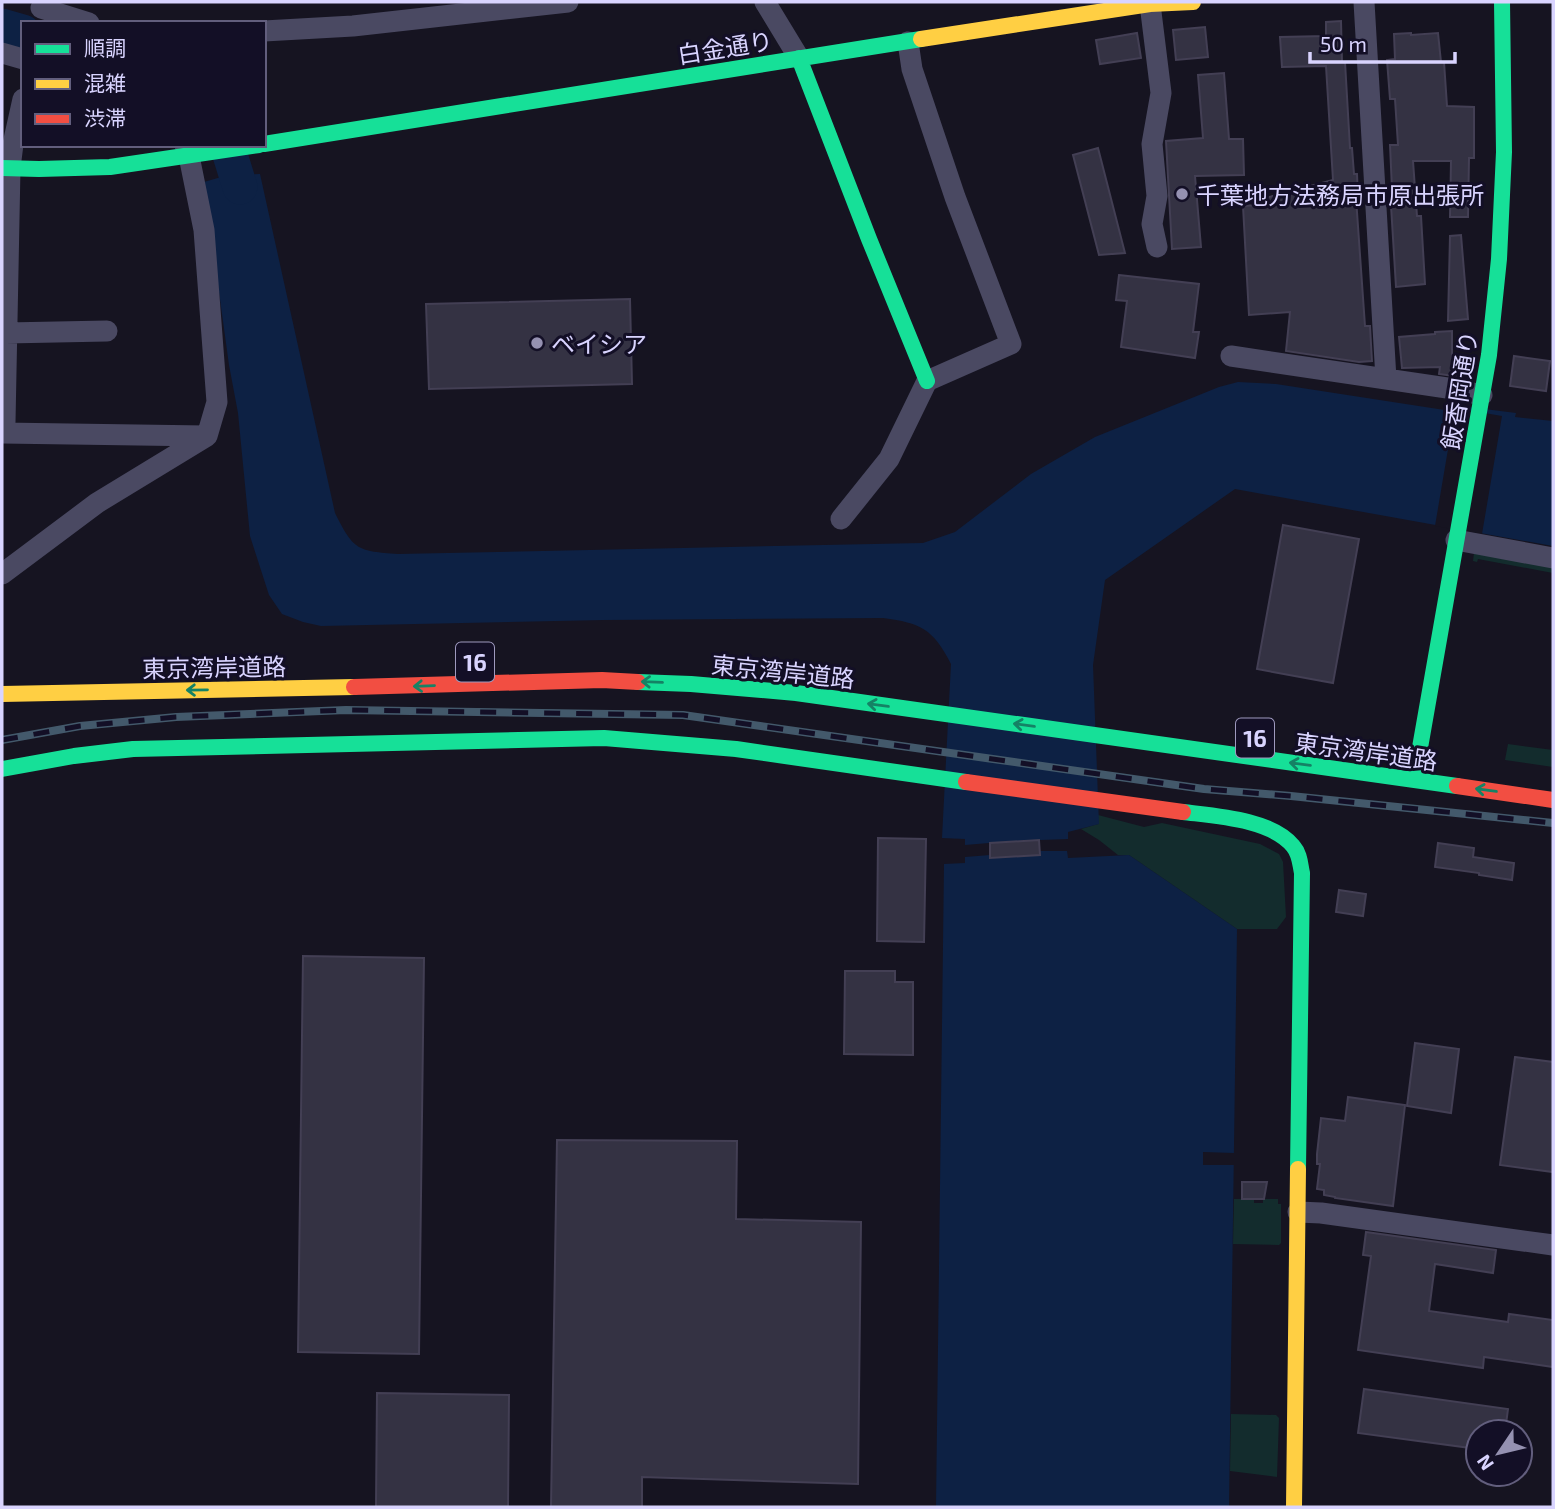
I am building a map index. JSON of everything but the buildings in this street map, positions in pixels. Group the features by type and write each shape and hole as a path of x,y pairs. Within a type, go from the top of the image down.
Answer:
{"main road":[{"name":"白金通り","path":"266,144 1150,4 1193,2"},
{"name":"飯香岡通り","path":"1416,780 1489,355 1500,245 1504,152 1502,2"},
{"path":"799,58 927,381"},
{"path":"6,168 110,167 187,151 248,147"},
{"name":"東京湾岸道路","path":"2,694 602,680 691,684 796,694 946,714 1553,800"},
{"path":"2,769 133,749 604,738 736,749 1226,818 1263,827 1282,835 1296,849 1302,873 1294,1507"}],"street":[{"path":"266,31 353,26 568,2"},
{"path":"765,2 799,58"},
{"path":"1364,2 1386,379"},
{"path":"1150,4 1161,93 1152,144 1157,196 1152,225 1157,247"},
{"path":"41,13 79,21"},
{"path":"841,519 889,459 927,381 1011,344 955,197 912,69 908,42"},
{"path":"2,53 21,58"},
{"path":"2,425 5,422 6,168 21,108"},
{"path":"2,574 97,503 207,436 216,402 204,230 187,151"},
{"path":"6,333 107,331"},
{"path":"1231,356 1454,388 1481,403"},
{"path":"2,433 207,436"},
{"path":"1457,535 1553,558"},
{"path":"1298,1212 1553,1245"}],"green space":[{"path":"1474,553 1553,566 1553,573 1478,559 1477,562 1473,561"},
{"path":"1508,744 1553,750 1553,767 1505,760"},
{"path":"1098,815 1144,827 1162,823 1260,844 1279,854 1283,862 1286,917 1277,929 1237,929 1129,855 1118,855 1081,829 1098,824"},
{"path":"1234,1199 1254,1199 1254,1203 1263,1203 1263,1199 1278,1199 1278,1204 1281,1204 1281,1243 1233,1244"},
{"path":"1231,1414 1276,1415 1279,1418 1277,1477 1230,1471"}],"water":[{"path":"260,174 335,513 353,542 374,552 398,554 923,543 955,532 1031,474 1095,437 1219,387 1238,382 1276,384 1451,411 1453,405 1553,421 1553,546 1235,489 1105,580 1093,665 1099,824 1068,832 1068,839 1040,840 1040,851 1067,851 1068,858 1129,855 1237,929 1229,1507 936,1507 944,864 965,863 965,857 990,855 989,843 965,845 965,839 942,838 951,664 938,643 925,630 907,622 883,618 321,626 282,614 269,595 250,536 238,413 204,182 228,175"}],"pier":[{"path":"1455,408 1502,416 1482,534 1435,526"},
{"path":"1203,1152 1234,1153 1234,1165 1203,1165"}],"waterway":[{"path":"2,26 21,31"},
{"path":"228,147 240,187"}],"railway":[{"path":"2,740 80,726 176,717 346,710 683,715 1204,789 1553,823"}],"traffic: fast":[{"path":"1416,780 1489,355 1499,259 1504,152 1502,2"},
{"path":"266,144 921,39"},
{"path":"799,58 927,381"},
{"path":"2,168 110,167 245,147"},
{"path":"638,682 796,693 1457,786"},
{"path":"2,769 133,749 604,738 736,749 966,782"},
{"path":"1183,812 1257,824 1283,837 1293,846 1298,856 1302,873 1298,1169"}],"traffic: slow":[{"path":"921,39 1150,4 1193,2"},
{"path":"2,694 354,687"},
{"path":"1294,1507 1298,1169"}],"traffic: jam":[{"path":"354,687 602,680 638,682"},
{"path":"966,782 1183,812"},
{"path":"1457,786 1553,800"}],"place":[{"name":"千葉地方法務局市原出張所","path":"1182,194"},
{"name":"ベイシア","path":"537,343"}]}
